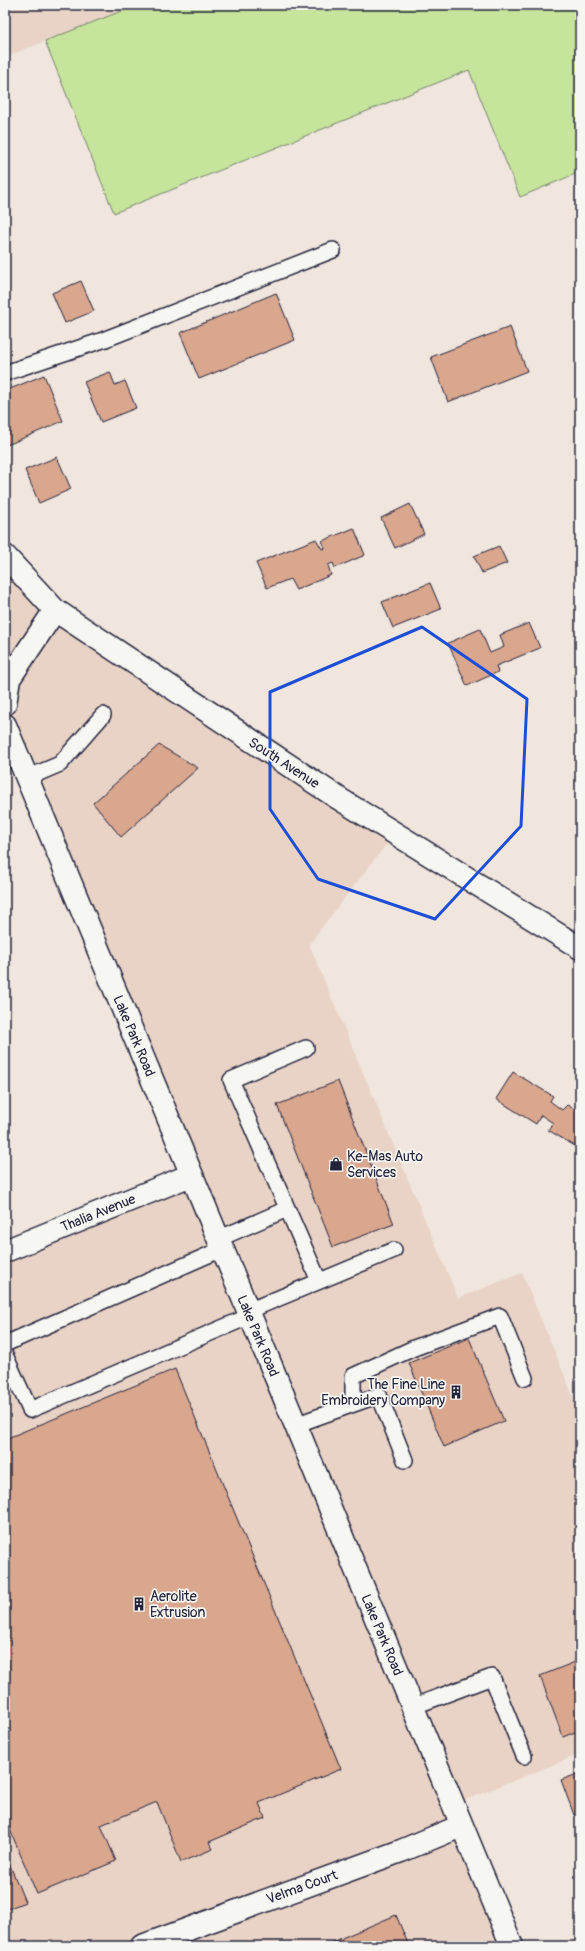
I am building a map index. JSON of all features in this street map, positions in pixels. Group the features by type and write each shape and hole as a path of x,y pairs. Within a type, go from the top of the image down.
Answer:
{"street":[{"name":"South Avenue","path":"5,556 55,610 338,798 580,948"},
{"path":"5,704 9,679 55,610"},
{"name":"Lake Park Road","path":"5,725 512,1946"},
{"name":"Thalia Avenue","path":"5,1251 191,1175"},
{"name":"Velma Court","path":"142,1946 401,1851 462,1826"}],"lane":[{"path":"5,373 103,340 333,250"},
{"path":"27,778 60,764 103,716"},
{"path":"306,1048 231,1080 319,1281"},
{"path":"5,1344 220,1244 288,1209"},
{"path":"5,1355 30,1410 249,1314 319,1281 394,1250"},
{"path":"353,1404 353,1376 414,1348 500,1316 525,1378"},
{"path":"295,1425 379,1395 405,1460"},
{"path":"412,1707 492,1677 524,1756"}],"highlighted area":[{"path":"422,627 527,699 521,826 435,919 318,879 270,809 270,692"}],"shaded area":[{"path":"5,5 137,5 5,57"},
{"path":"5,556 55,610 395,833 309,944 458,1298 522,1273 577,1406 580,1408 580,1754 453,1805 512,1946 5,1946 5,1251 191,1175 5,725"}],"green space":[{"path":"137,5 580,5 580,172 520,197 469,70 114,213 45,41"}],"building":[{"path":"81,281 94,311 65,323 52,293"},
{"path":"276,293 295,340 199,379 180,333"},
{"path":"510,327 527,371 448,402 431,357"},
{"path":"110,372 115,385 125,381 136,408 101,422 84,382"},
{"path":"44,375 63,421 5,446 5,391"},
{"path":"57,457 71,489 39,503 25,470"},
{"path":"410,504 424,534 395,548 381,518"},
{"path":"354,528 365,555 335,568 333,563 328,565 331,575 296,590 290,579 267,588 256,563 316,539 322,549 325,548 322,541"},
{"path":"499,546 507,563 482,573 474,556"},
{"path":"430,583 441,609 393,628 382,602"},
{"path":"529,623 540,648 496,666 498,672 467,686 448,643 480,629 490,653 504,647 500,635"},
{"path":"159,745 198,768 121,837 93,803"},
{"path":"513,1072 553,1096 550,1101 562,1110 567,1105 580,1112 580,1137 575,1146 548,1130 553,1123 541,1115 536,1124 496,1099"},
{"name":"Ke-Mas Auto Services","path":"338,1081 394,1224 333,1247 277,1105"},
{"name":"The Fine Line Embroidery Company","path":"469,1338 504,1421 444,1447 409,1363"},
{"name":"Aerolite Extrusion","path":"175,1369 341,1769 259,1803 265,1818 209,1842 213,1849 181,1862 157,1802 101,1825 116,1861 37,1894 5,1818 5,1439"},
{"path":"580,1660 580,1730 563,1737 540,1676"},
{"path":"580,1773 580,1813 574,1815 561,1780"},
{"path":"5,1853 25,1902 5,1910"},
{"path":"396,1915 409,1946 323,1946"}],"place":[{"name":"Ke-Mas Auto Services","path":"336,1164"},
{"name":"The Fine Line Embroidery Company","path":"456,1392"},
{"name":"Aerolite Extrusion","path":"139,1604"}]}
